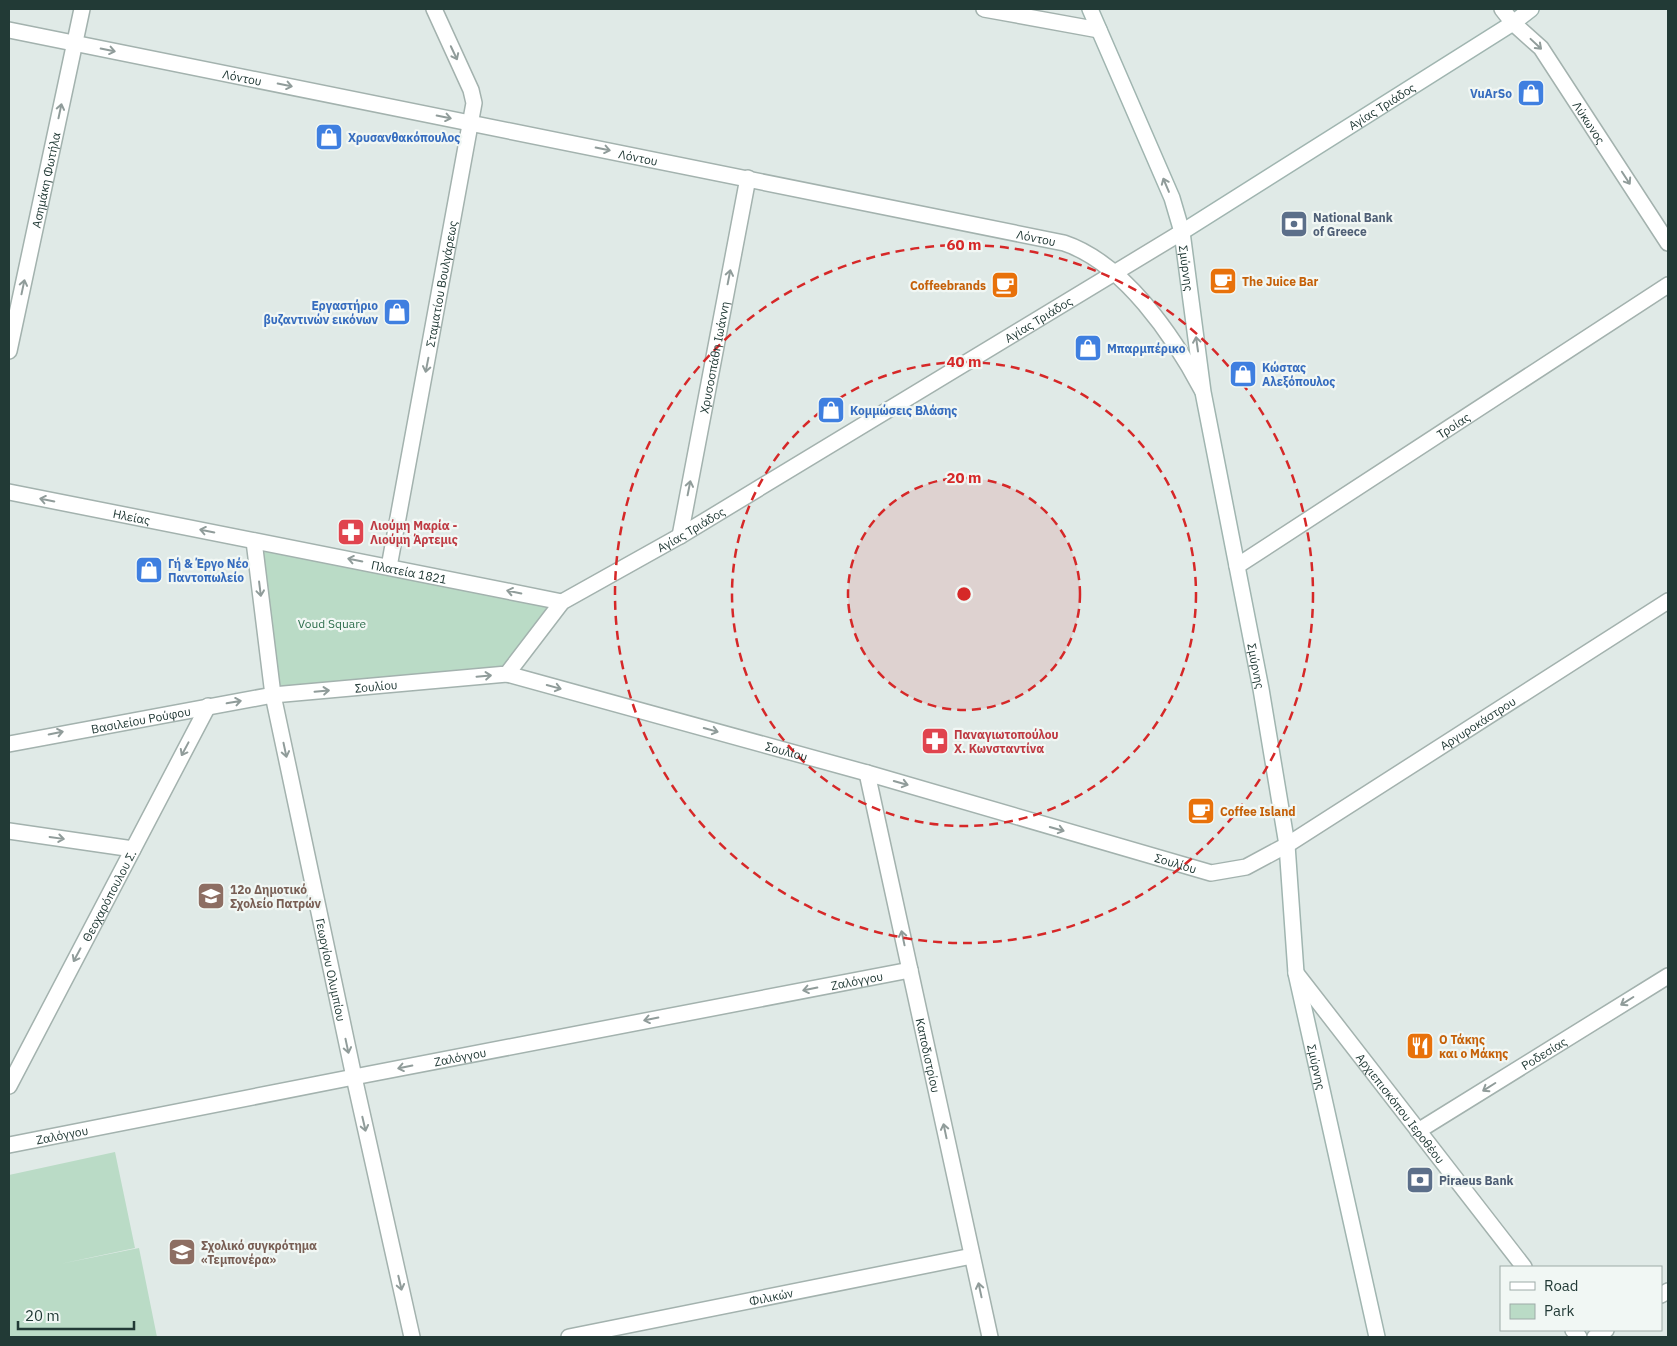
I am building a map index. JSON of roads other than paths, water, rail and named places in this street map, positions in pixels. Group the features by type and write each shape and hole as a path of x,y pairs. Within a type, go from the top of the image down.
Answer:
{"street":[{"name":"Ασημάκη Φωτήλα","path":"9,351 82,9"},
{"name":"Σταματίου Βουλγάρεως","path":"389,566 474,103 471,90 434,9"},
{"path":"984,9 1099,30"},
{"name":"Σμύρνης","path":"1090,9 1172,198 1182,232 1203,392 1261,689 1287,846 1296,973 1377,1337"},
{"path":"1489,9 1513,24"},
{"name":"Λύκωνος","path":"1502,9 1513,24 1541,48 1668,243"},
{"name":"Αγίας Τριάδος","path":"507,674 562,602 680,536 1182,232 1513,24 1531,9"},
{"name":"Λόντου","path":"9,30 1064,242 1089,253 1114,272 1166,330 1203,392"},
{"name":"Χρυσοσπάθη Ιωάννη","path":"680,536 748,178"},
{"name":"Τροίας","path":"1237,566 1668,284"},
{"name":"Ηλείας","path":"9,492 254,541"},
{"name":"Πλατεία 1821","path":"254,541 389,566 562,602"},
{"name":"Γεωργίου Ολυμπίου","path":"254,541 273,695 354,1077 412,1337"},
{"name":"Αργυροκάστρου","path":"1287,846 1668,601"},
{"name":"Σουλίου","path":"273,695 507,674 866,773 1211,873 1246,867 1287,846"},
{"name":"Βασιλείου Ρούφου","path":"9,744 273,695"},
{"name":"Θεοχαρόπουλου Σ.","path":"9,1086 208,706"},
{"name":"Καποδιστρίου","path":"866,773 990,1337"},
{"path":"9,831 133,849"},
{"name":"Ζαλόγγου","path":"9,1145 910,970"},
{"name":"Αρχιεπισκόπου Ιεροθέου","path":"1296,973 1523,1266"},
{"name":"Ροδεσίας","path":"1418,1131 1668,976"},
{"name":"Φιλικών","path":"570,1337 972,1256"}],"place":[{"name":"VuArSo","path":"1531,93"},
{"name":"Χρυσανθακόπουλος","path":"329,137"},
{"name":"National Bank of Greece","path":"1294,224"},
{"name":"The Juice Bar","path":"1223,281"},
{"name":"Coffeebrands","path":"1005,285"},
{"name":"Εργαστήριο βυζαντινών εικόνων","path":"397,312"},
{"name":"Μπαρμπέρικο","path":"1088,348"},
{"name":"Κώστας Αλεξόπουλος","path":"1243,374"},
{"name":"Κομμώσεις Βλάσης","path":"831,410"},
{"name":"Λιούμη Μαρία - Λιούμη Άρτεμις","path":"351,532"},
{"name":"Γή & Έργο Νέο Παντοπωλείο","path":"149,570"},
{"name":"Παναγιωτοπούλου Χ. Κωνσταντίνα","path":"935,741"},
{"name":"Coffee Island","path":"1201,811"},
{"name":"12ο Δημοτικό Σχολείο Πατρών","path":"211,896"},
{"name":"Ο Τάκης και ο Μάκης","path":"1420,1046"},
{"name":"Piraeus Bank","path":"1420,1180"},
{"name":"Σχολικό συγκρότημα «Τεμπονέρα»","path":"182,1252"}],"park label":[{"name":"Voud Square","path":"332,623"}]}
